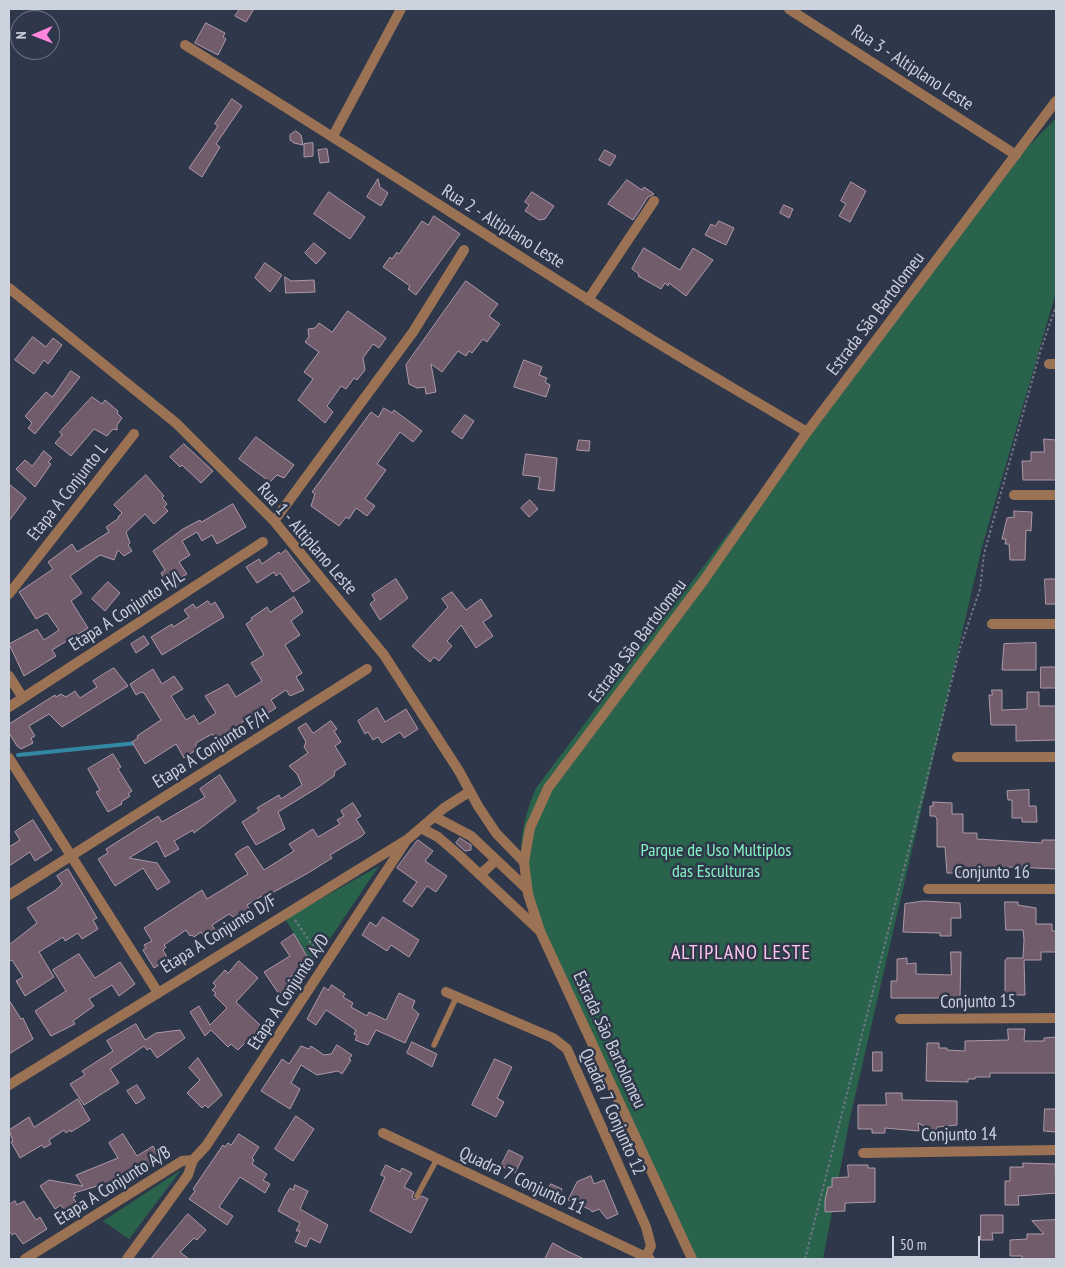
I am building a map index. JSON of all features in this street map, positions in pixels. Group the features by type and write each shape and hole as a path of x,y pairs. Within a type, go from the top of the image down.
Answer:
{"street":[{"path":"333,136 400,9"},
{"name":"Rua 3 - Altiplano Leste","path":"789,9 1016,156"},
{"name":"Rua 2 - Altiplano Leste","path":"185,45 333,136 426,198 588,300 807,432"},
{"name":"Estrada São Bartolomeu","path":"692,1259 540,931 527,891 524,862 530,828 548,788 704,580 807,432 1056,101"},
{"path":"588,300 654,201"},
{"path":"274,521 413,332 464,250"},
{"name":"Rua 1 - Altiplano Leste","path":"9,288 176,424 274,521 384,655 459,771 469,792 496,833 524,862"},
{"name":"Etapa A Conjunto L","path":"9,594 134,434"},
{"path":"1014,495 1056,495"},
{"name":"Etapa A Conjunto H/L","path":"9,707 263,542"},
{"path":"992,624 1056,624"},
{"name":"Etapa A Conjunto F/H","path":"9,895 367,669"},
{"path":"9,676 22,698"},
{"path":"957,758 1056,757"},
{"path":"9,758 157,991"},
{"name":"Etapa A Conjunto D/F","path":"9,1085 288,910 408,839 444,808 469,792"},
{"path":"435,817 471,836 527,891 510,902"},
{"path":"421,828 438,837 540,931"},
{"name":"Etapa A Conjunto A/D","path":"193,1160 206,1146 408,839"},
{"path":"480,876 495,861"},
{"name":"Conjunto 16","path":"928,889 1056,889"},
{"name":"Quadra 7 Conjunto 12","path":"446,992 456,998 553,1038 567,1050 646,1227 650,1246 647,1259"},
{"name":"Conjunto 15","path":"900,1019 1056,1018"},
{"name":"Quadra 7 Conjunto 11","path":"383,1134 647,1259"},
{"name":"Conjunto 14","path":"863,1153 1056,1150"},
{"name":"Etapa A Conjunto A/B","path":"25,1259 182,1161 193,1160 188,1175 127,1259"}],"lane":[{"path":"434,1046 456,998"},
{"path":"417,1196 437,1159"}],"path":[{"path":"805,1259 960,648 980,589 984,554 1040,352 1056,306"},
{"path":"288,910 326,966"}],"green space":[{"name":"Parque de Uso Multiplos das Esculturas","path":"1056,118 1056,292 982,547 850,1118 823,1259 690,1259 525,897 521,854 523,829 530,802 536,788 804,433 1018,157"},
{"path":"379,866 313,964 285,919"},
{"path":"181,1170 129,1239 103,1221"}],"building":[{"path":"240,9 254,9 246,22 235,16"},
{"path":"206,23 225,33 223,37 226,39 218,55 195,43"},
{"path":"232,99 242,106 216,144 220,147 202,177 189,168 218,126 215,124"},
{"path":"296,131 301,135 303,145 290,140 290,135"},
{"path":"313,143 313,156 304,157 304,144"},
{"path":"327,149 329,162 320,163 318,150"},
{"path":"605,150 616,156 610,166 599,160"},
{"path":"378,179 380,187 388,193 381,206 367,197"},
{"path":"627,180 642,190 644,187 654,194 648,197 633,220 608,204"},
{"path":"851,182 866,191 850,222 839,216 846,204 841,201"},
{"path":"329,192 365,217 350,239 314,214"},
{"path":"532,192 554,206 545,219 539,220 525,211 529,205 525,202"},
{"path":"784,205 793,209 789,218 780,213"},
{"path":"434,216 460,234 416,295 408,289 410,286 383,267 390,257 392,259 397,252 399,254 422,221 428,225"},
{"path":"719,221 734,228 726,245 705,235 711,224 715,226"},
{"path":"314,243 326,253 316,264 305,253"},
{"path":"644,248 680,270 693,248 713,260 686,296 669,283 668,286 665,283 661,289 638,276 639,274 632,269"},
{"path":"265,263 282,275 270,292 255,278"},
{"path":"285,277 291,281 314,280 315,292 286,293"},
{"path":"466,281 498,304 489,316 500,324 487,342 483,339 472,353 469,351 466,356 458,351 442,372 431,364 436,392 426,394 425,387 417,388 409,384 406,365"},
{"path":"348,311 386,338 379,348 373,344 363,358 365,370 357,380 354,378 346,389 341,386 327,406 333,412 325,423 298,400 313,379 304,372 319,352 305,342 309,337 308,329 315,328 319,323 332,332"},
{"path":"33,337 46,347 53,338 62,345 48,364 44,360 34,374 15,360"},
{"path":"524,360 542,367 539,375 547,378 545,382 550,385 546,397 514,387"},
{"path":"71,371 80,377 35,434 28,428 32,423 25,416 46,392 52,397"},
{"path":"92,397 102,404 105,400 118,411 117,413 122,418 117,425 117,430 113,429 107,436 94,429 71,456 55,443 62,435 60,432"},
{"path":"384,408 392,413 394,410 422,431 413,442 400,432 377,464 386,470 365,499 375,506 367,516 356,508 349,519 346,517 339,526 311,506 315,494 312,492 371,412 378,417"},
{"path":"465,415 474,421 462,439 452,432"},
{"path":"256,437 294,465 284,478 277,475 270,482 239,459"},
{"path":"1044,439 1056,440 1056,480 1023,480 1022,461 1031,461 1031,452 1044,452"},
{"path":"579,440 590,441 589,451 577,450"},
{"path":"184,444 213,471 201,483 182,465 180,467 170,457"},
{"path":"44,451 52,458 48,462 51,464 35,487 16,469 25,460 32,466"},
{"path":"526,454 557,458 554,491 538,489 540,477 523,475"},
{"path":"146,475 164,496 162,498 167,504 164,507 168,511 154,524 145,514 126,532 130,543 128,545 132,551 124,556 118,550 114,560 100,555 70,576 82,593 71,601 88,628 52,650 56,656 24,676 9,644 37,629 44,640 59,630 47,613 36,619 19,592 53,569 48,562 72,544 77,552 109,532 106,527 119,518 122,513 114,505"},
{"path":"9,484 26,498 9,521"},
{"path":"530,500 538,509 529,517 521,508"},
{"path":"233,504 246,527 217,544 212,535 202,541 197,532 182,541 190,555 179,562 187,574 182,577 185,581 171,590 161,573 165,570 153,551 183,529 200,520 201,522"},
{"path":"1014,511 1032,512 1031,531 1026,530 1025,560 1010,560 1009,544 1005,544 1006,539 1002,539 1007,518 1014,517"},
{"path":"286,550 310,581 293,592 280,573 276,576 274,572 257,583 246,567 259,559 262,564 279,552 280,554"},
{"path":"396,579 408,598 380,620 370,604 375,600 372,595"},
{"path":"1045,579 1056,579 1056,604 1046,604"},
{"path":"108,582 120,593 105,611 92,599"},
{"path":"452,592 466,610 481,599 492,616 483,622 493,636 476,648 461,625 447,641 452,646 439,661 434,657 430,662 412,646 448,607 442,599"},
{"path":"294,597 303,612 291,621 300,635 285,645 302,673 296,677 304,690 290,696 286,690 271,700 276,708 259,719 256,713 216,740 212,734 196,743 196,750 184,758 176,744 145,764 132,742 138,738 137,736 161,720 144,693 141,692 136,695 130,684 153,669 162,684 174,676 183,689 171,696 186,720 194,715 199,724 216,713 205,696 228,684 236,697 262,681 251,663 264,655 246,624 252,620 251,618 267,607 270,612"},
{"path":"208,601 211,605 215,602 224,617 162,655 151,637 172,624 173,627 189,617 184,610 193,604 196,608"},
{"path":"144,636 149,644 136,653 131,644"},
{"path":"1036,643 1036,670 1002,670 1004,644"},
{"path":"1041,667 1056,667 1056,688 1041,688"},
{"path":"114,668 128,686 62,727 49,714 29,726 35,736 31,738 33,743 21,749 17,746 9,733 9,724 55,695 56,697 61,694 66,697 75,691 80,698 97,687 93,681"},
{"path":"992,690 1002,690 1002,710 1027,709 1027,692 1039,692 1039,706 1056,706 1056,740 1016,741 1016,725 991,725 989,695 992,695"},
{"path":"377,708 385,722 406,709 418,729 404,738 400,732 382,743 378,737 373,740 368,732 365,734 358,721"},
{"path":"331,721 337,729 334,731 341,742 335,746 346,764 335,771 334,776 317,788 278,812 285,829 256,845 242,822 259,811 257,808 279,795 281,799 302,785 297,774 289,766 308,753 304,747 306,742 298,728 306,723 313,733"},
{"path":"113,754 121,767 118,769 132,791 128,794 130,796 121,802 122,804 108,812 96,792 100,790 88,769"},
{"path":"220,775 236,801 194,833 193,830 174,841 179,849 165,857 157,841 129,858 157,863 170,882 157,890 143,868 115,886 98,859 108,853 106,849 158,816 162,822 205,797 200,789"},
{"path":"1029,790 1029,806 1036,806 1037,822 1022,822 1022,818 1012,818 1012,800 1008,800 1007,791"},
{"path":"933,802 952,803 952,814 963,814 963,833 977,833 977,839 1042,843 1042,840 1056,840 1056,869 1013,867 963,869 963,873 947,873 945,847 937,847 937,819 935,816 930,816 930,806 933,806"},
{"path":"353,803 361,816 356,819 365,833 362,836 330,855 332,858 308,873 272,893 270,891 247,905 250,910 236,919 229,914 212,925 215,930 204,937 201,932 194,937 190,936 186,930 164,945 166,947 163,950 168,959 154,968 143,950 146,948 144,945 152,941 144,928 202,890 207,899 248,874 235,854 242,849 248,846 264,870 294,851 289,844 313,829 318,837 340,824 337,820 344,816 341,811"},
{"path":"33,820 52,850 35,861 30,852 9,866 9,847 20,840 15,832"},
{"path":"460,838 471,845 471,850 465,851 456,843"},
{"path":"418,840 433,851 425,861 447,876 436,892 427,886 412,907 403,901 417,882 397,868"},
{"path":"68,869 97,918 93,920 98,929 82,939 78,933 65,941 63,937 39,952 54,977 25,996 16,981 23,977 12,960 9,961 9,945 37,923 27,908 56,890 62,884 57,876"},
{"path":"924,901 960,903 961,918 951,918 951,936 940,936 940,933 903,932 905,904"},
{"path":"1005,902 1018,902 1018,905 1036,908 1036,924 1052,924 1052,931 1056,931 1056,952 1041,952 1041,960 1024,960 1025,995 1007,995 1005,991 1005,961 1007,958 1023,958 1024,940 1023,930 1006,930"},
{"path":"383,917 419,940 409,957 391,945 387,951 362,935 370,922 376,926"},
{"path":"294,934 308,958 302,962 304,966 289,978 292,983 288,986 289,988 279,994 264,972 290,956 281,943"},
{"path":"951,952 961,952 960,998 891,998 891,981 897,981 897,959 907,958 907,964 916,963 916,974 951,975"},
{"path":"79,954 95,978 120,962 135,984 119,996 112,985 89,999 94,1006 73,1021 75,1024 51,1036 35,1011 66,991 53,970"},
{"path":"239,961 258,978 236,1002 262,1027 256,1038 250,1038 238,1050 231,1044 228,1047 211,1030 205,1036 190,1012 199,1006 210,1025 227,1008 214,995 216,993 212,990 216,986 213,983 225,970 228,973"},
{"path":"332,985 345,994 343,997 353,1003 351,1007 367,1016 369,1012 386,1020 399,993 415,1001 412,1008 419,1014 405,1043 376,1030 368,1045 355,1040 357,1036 354,1034 356,1030 326,1010 316,1025 307,1019 324,987 328,990"},
{"path":"9,1000 21,1019 23,1018 33,1039 9,1054"},
{"path":"136,1024 145,1040 156,1033 180,1030 185,1038 157,1058 150,1048 147,1050 144,1046 110,1069 119,1083 84,1105 70,1084 85,1075 82,1071 113,1051 107,1041"},
{"path":"1008,1029 1025,1029 1024,1041 1044,1041 1044,1038 1056,1037 1056,1073 990,1073 990,1077 975,1077 975,1079 968,1079 968,1082 926,1081 927,1043 939,1043 939,1048 947,1048 947,1050 965,1051 965,1041 1008,1040"},
{"path":"412,1042 437,1054 432,1067 407,1053"},
{"path":"337,1045 352,1055 342,1074 338,1071 317,1075 301,1065 291,1083 300,1089 290,1109 261,1091 282,1059 289,1064 301,1046 309,1049 311,1046 324,1055 331,1054"},
{"path":"873,1052 882,1052 882,1071 873,1071"},
{"path":"198,1058 222,1095 208,1108 205,1105 202,1108 187,1093 200,1080 189,1068"},
{"path":"495,1059 512,1067 497,1098 504,1102 496,1117 472,1105"},
{"path":"137,1085 145,1098 136,1104 127,1091"},
{"path":"886,1093 902,1093 902,1100 957,1101 957,1125 937,1127 935,1132 918,1123 919,1131 885,1128 885,1133 872,1133 872,1129 858,1129 858,1105 886,1105"},
{"path":"78,1099 90,1120 71,1132 70,1130 66,1133 64,1130 49,1140 51,1144 44,1148 42,1145 20,1158 11,1142 13,1141 9,1130 29,1117 34,1127"},
{"path":"1045,1109 1056,1109 1056,1132 1044,1131"},
{"path":"296,1116 314,1129 293,1161 275,1149"},
{"path":"123,1134 137,1156 153,1146 160,1158 143,1169 145,1171 119,1183 119,1187 107,1195 104,1184 74,1193 76,1196 73,1197 78,1206 66,1213 61,1205 55,1209 40,1186 49,1180 83,1186 76,1175 118,1158 109,1143"},
{"path":"239,1134 259,1147 252,1158 254,1160 252,1164 267,1174 263,1180 270,1184 265,1193 240,1177 219,1207 233,1216 227,1225 189,1199 195,1191 193,1189 223,1145 225,1147 228,1143 231,1145"},
{"path":"509,1150 523,1157 515,1173 501,1166"},
{"path":"1023,1163 1055,1164 1056,1193 1018,1196 1019,1205 1005,1205 1005,1181 1010,1181 1010,1167 1023,1167"},
{"path":"386,1165 400,1172 402,1168 412,1173 404,1187 414,1192 412,1197 415,1200 422,1196 428,1199 411,1233 370,1211 385,1177 381,1175"},
{"path":"848,1165 868,1165 868,1168 875,1168 875,1202 845,1203 845,1211 825,1212 825,1200 828,1187 832,1187 832,1178 848,1177"},
{"path":"591,1176 594,1184 604,1180 618,1214 607,1219 599,1209 592,1212 568,1200 577,1182"},
{"path":"551,1184 562,1189 555,1204 544,1198"},
{"path":"295,1185 308,1191 300,1209 328,1225 320,1243 310,1238 306,1247 295,1242 300,1231 296,1231 300,1223 278,1211 290,1188 293,1190"},
{"path":"15,1201 17,1205 24,1201 36,1220 40,1217 47,1229 23,1244 15,1233 12,1235 9,1230 9,1205"},
{"path":"188,1214 206,1230 197,1240 194,1238 180,1252 189,1259 151,1259"},
{"path":"981,1215 1003,1215 1003,1233 992,1233 993,1240 981,1240"},
{"path":"1056,1220 1056,1259 1022,1259 1022,1256 1010,1256 1010,1240 1027,1239 1027,1234 1044,1234 1032,1221"},
{"path":"553,1243 567,1251 584,1259 545,1259"}],"waterway":[{"path":"18,755 137,743"}],"district":[{"name":"ALTIPLANO LESTE","path":"741,953"}]}
